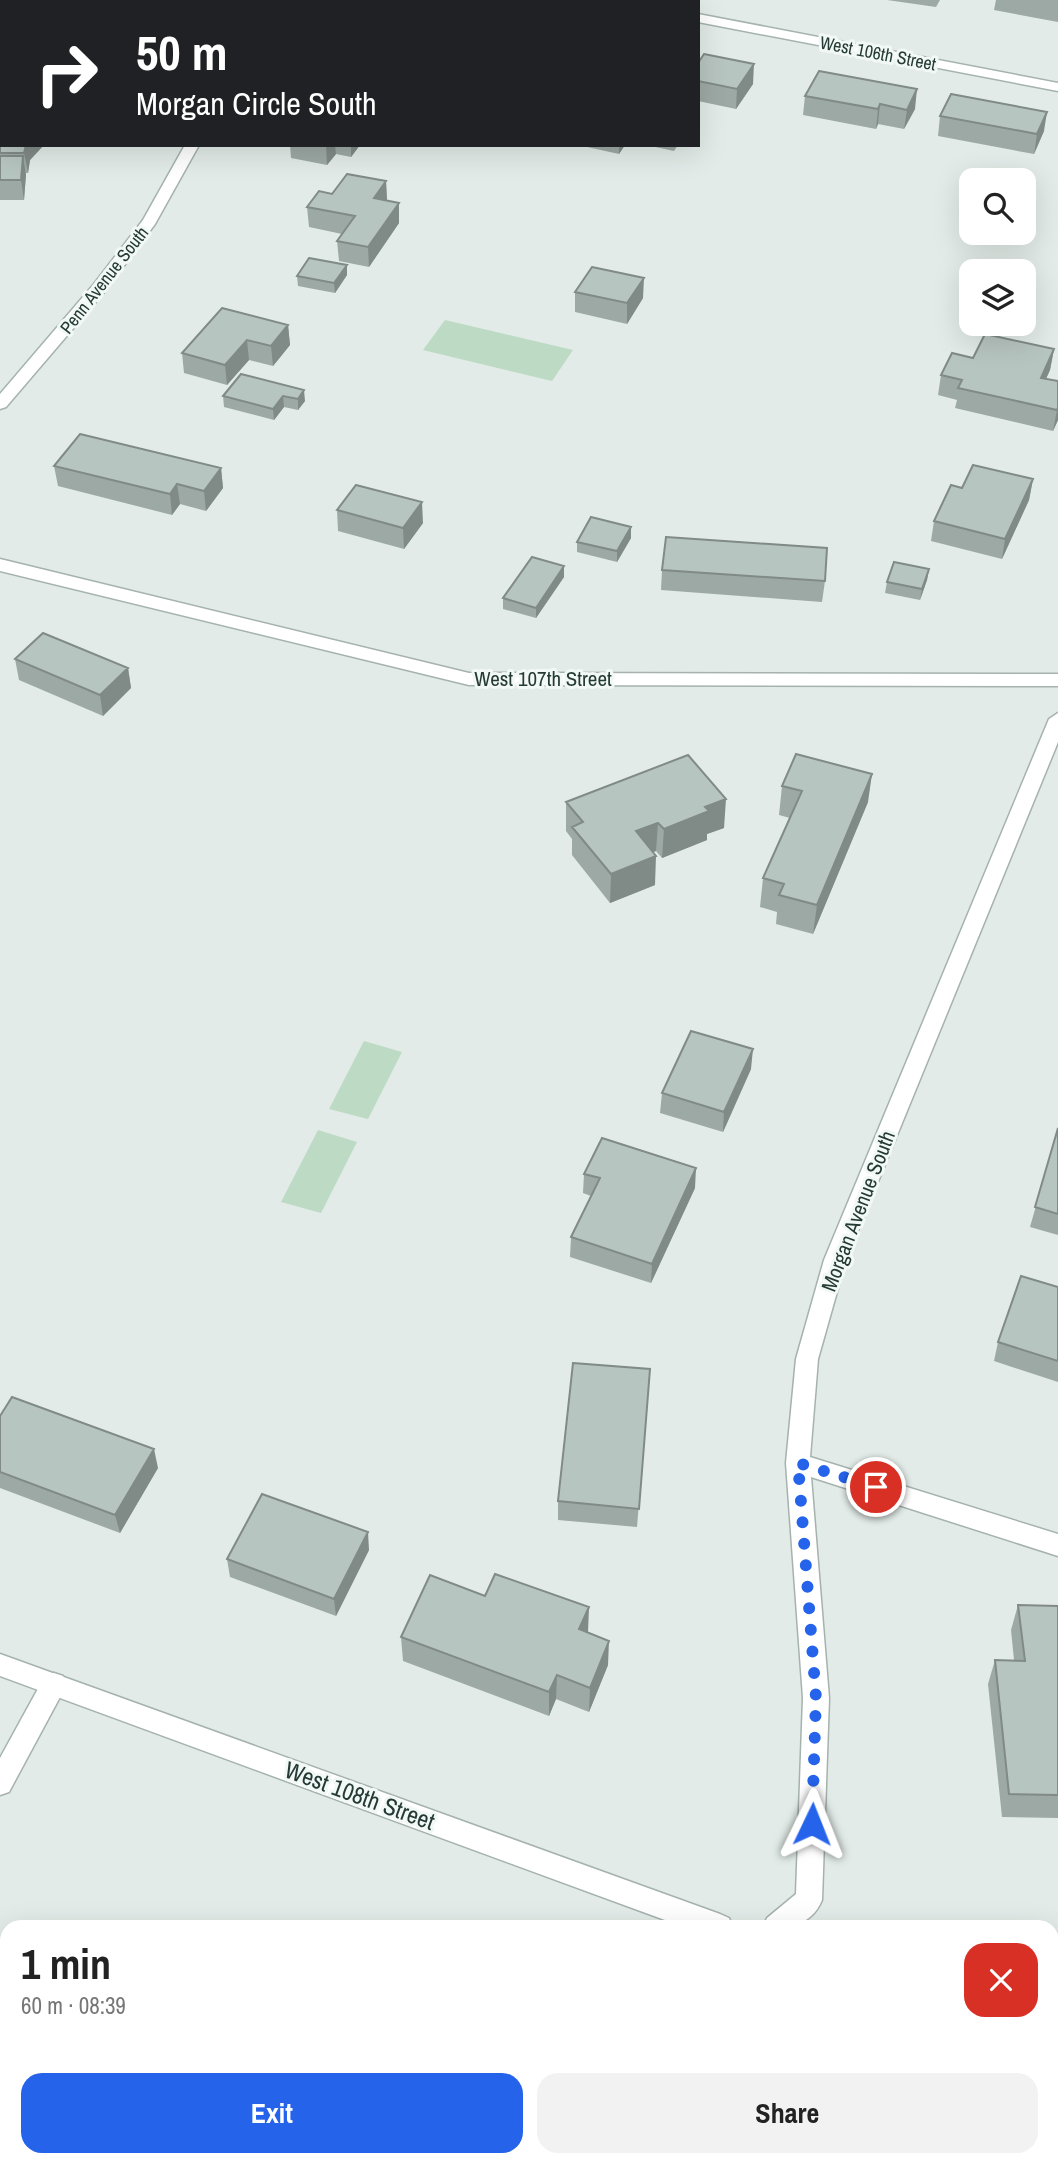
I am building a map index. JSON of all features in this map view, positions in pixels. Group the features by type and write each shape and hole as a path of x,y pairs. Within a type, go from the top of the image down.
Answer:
{"street":[{"name":"West 106th Street","path":"700,18 1058,87"},
{"name":"Penn Avenue South","path":"0,404 76,316 150,221 191,147"},
{"name":"West 107th Street","path":"0,565 469,679 1058,680"},
{"name":"Morgan Avenue South","path":"785,1920 809,1900 816,1698 798,1463 807,1359 835,1260 1058,719"},
{"path":"798,1463 1058,1545"},
{"name":"West 108th Street","path":"0,1665 701,1920"},
{"path":"0,1783 54,1684"}],"green space":[{"path":"445,320 573,350 552,381 423,350"},
{"path":"364,1041 402,1052 368,1119 329,1109"},
{"path":"318,1130 357,1142 321,1213 281,1202"}],"building":[{"path":"704,54 754,64 737,89 700,81 700,60"},
{"path":"819,71 917,89 907,110 880,104 878,109 805,96"},
{"path":"951,94 1047,112 1037,134 940,116"},
{"path":"0,147 26,147 24,153 0,153"},
{"path":"0,156 23,156 21,180 0,180"},
{"path":"347,174 386,181 374,198 399,203 368,247 337,241 355,216 307,207 319,191 332,194"},
{"path":"309,258 347,265 334,283 297,276"},
{"path":"592,267 644,278 627,303 575,292"},
{"path":"222,308 288,325 271,346 247,340 225,365 182,353"},
{"path":"984,336 1054,349 1041,378 1058,381 1057,410 958,388 962,380 941,375 952,353 973,358"},
{"path":"241,374 304,390 298,399 283,396 273,409 223,396"},
{"path":"80,434 221,468 204,491 177,484 170,494 54,466"},
{"path":"973,465 1033,479 1005,539 934,521 951,485 962,488"},
{"path":"356,485 422,502 403,528 337,510"},
{"path":"591,517 631,527 617,551 577,542"},
{"path":"666,537 827,548 825,581 662,570"},
{"path":"532,557 564,566 536,608 503,598"},
{"path":"894,562 929,569 922,589 887,582"},
{"path":"43,633 128,668 100,695 15,659"},
{"path":"796,754 872,774 817,905 779,895 784,884 763,878 802,791 782,786"},
{"path":"688,755 726,799 705,807 709,811 664,829 658,823 636,831 656,856 611,874 572,827 583,822 566,802"},
{"path":"691,1031 753,1049 724,1112 662,1093"},
{"path":"1058,1128 1058,1214 1035,1207"},
{"path":"602,1138 696,1168 652,1264 571,1237 600,1178 584,1174"},
{"path":"1021,1276 1058,1287 1058,1361 998,1342"},
{"path":"573,1363 650,1369 639,1509 558,1501"},
{"path":"12,1397 154,1449 115,1515 0,1472 0,1416"},
{"path":"262,1494 368,1532 334,1599 227,1559"},
{"path":"495,1574 589,1607 579,1629 609,1641 590,1688 557,1675 549,1692 401,1637 430,1575 485,1596"},
{"path":"1018,1605 1058,1606 1058,1795 1009,1794 995,1660 1025,1661"}],"route":[{"path":"812,1824 816,1698 798,1463 876,1487"}]}
